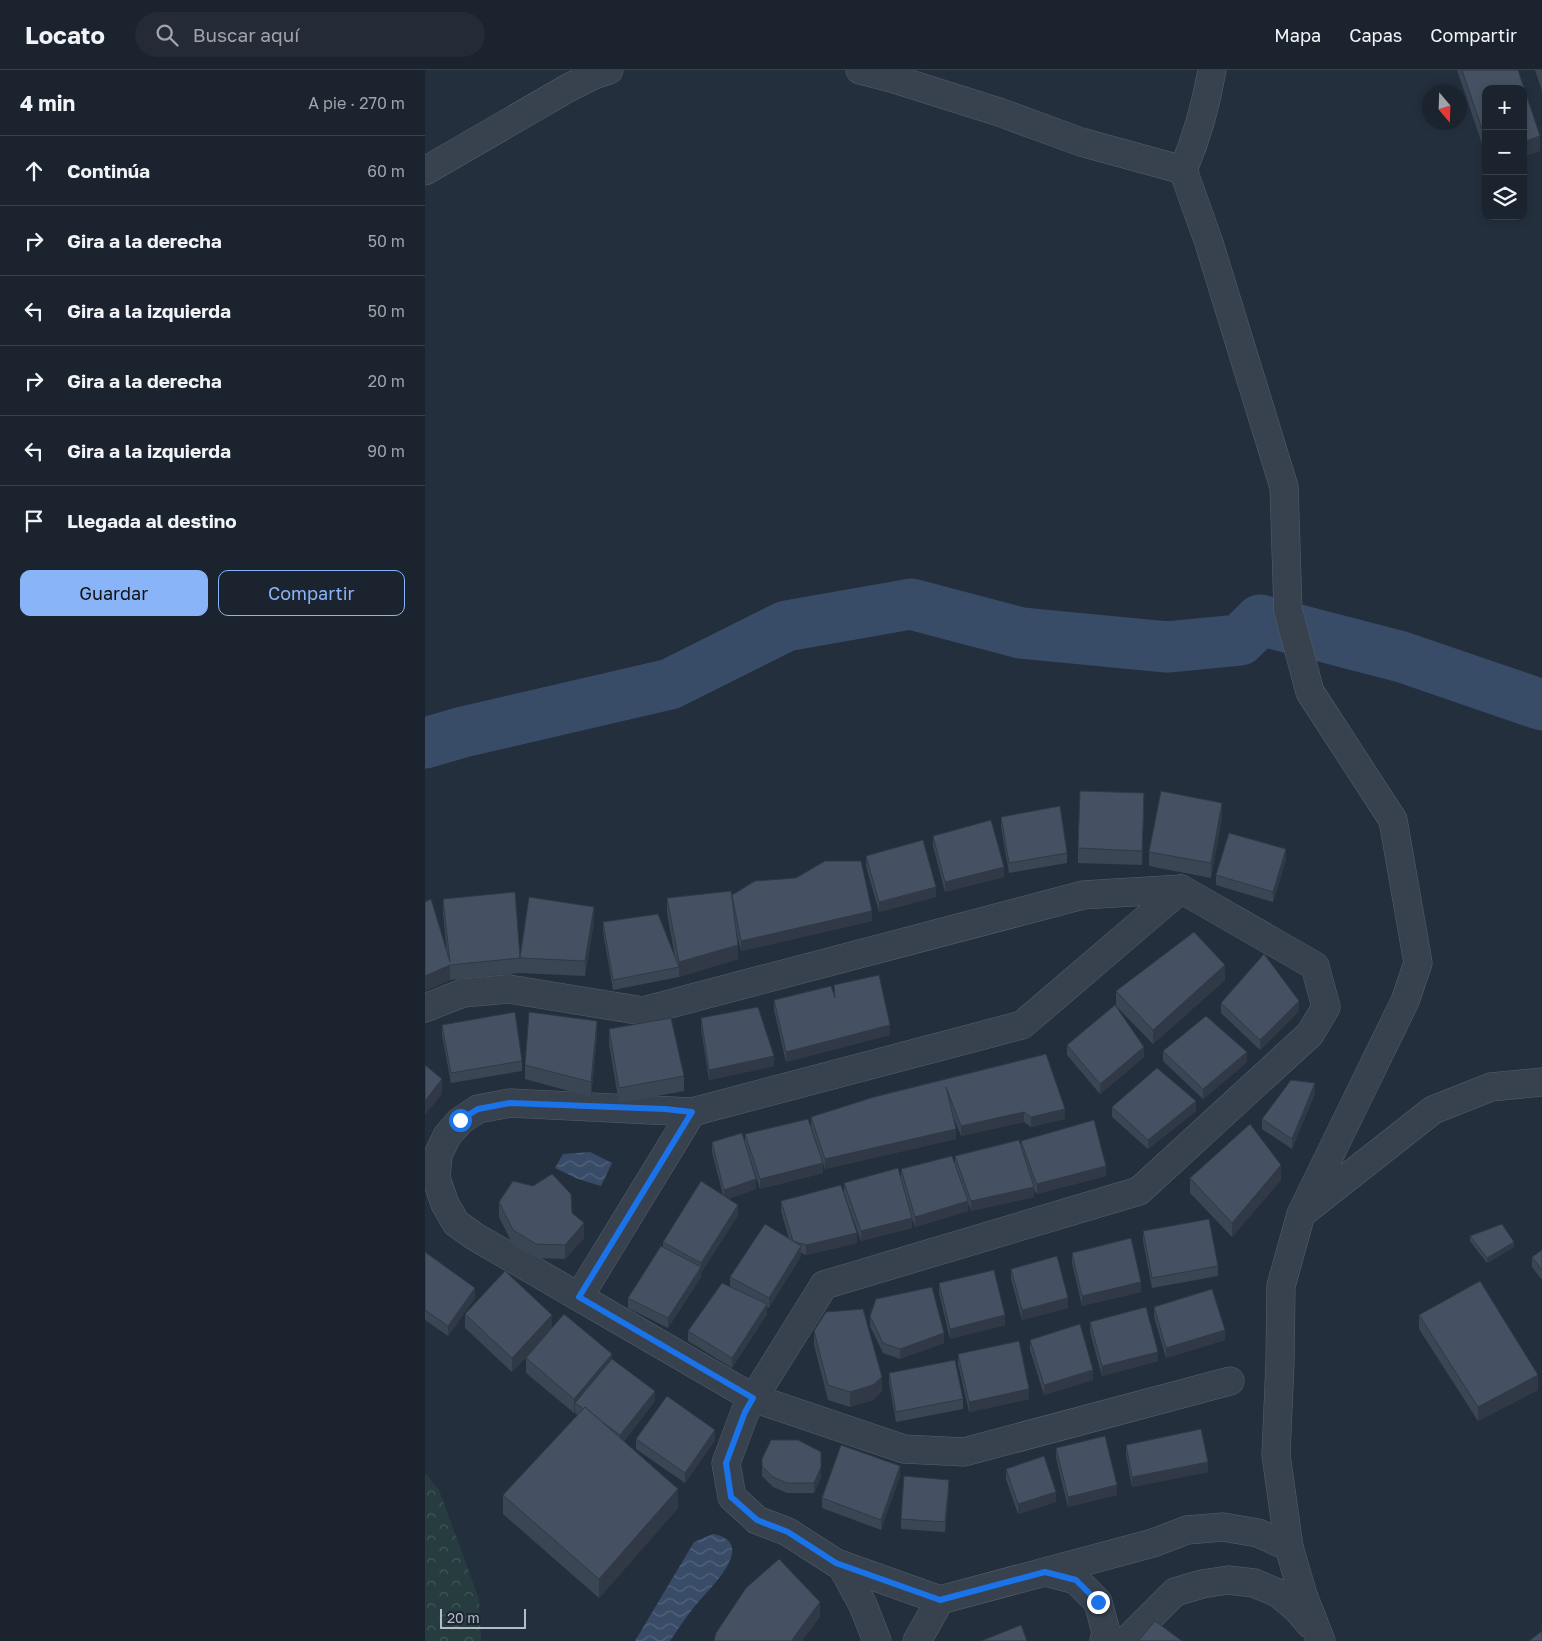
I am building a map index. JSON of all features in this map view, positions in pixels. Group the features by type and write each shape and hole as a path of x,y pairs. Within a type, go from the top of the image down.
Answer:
{"street":[{"path":"425,171 568,88 609,70"},
{"path":"861,70 999,112 1081,142 1183,170"},
{"path":"1212,70 1206,106 1194,144 1183,170 1209,243 1284,487 1288,610 1310,692 1393,820 1418,962 1405,1001 1301,1214 1281,1286 1276,1455 1289,1547 1303,1595 1319,1636"},
{"path":"425,1008 463,993 509,989 643,1011 1083,895 1181,889 1315,966 1326,1007 1310,1034 1139,1191 824,1285 745,1412 726,1463 731,1497 757,1520 788,1532 841,1565 940,1600 1153,1543 1187,1530 1223,1527 1258,1533 1289,1547"},
{"path":"1181,889 1022,1025 692,1112 665,1109 510,1103 478,1109 460,1120 447,1136 438,1155 436,1178 445,1204 456,1223 474,1236 753,1398 904,1449 964,1452 1230,1381"},
{"path":"1301,1214 1433,1110 1491,1087 1542,1082"},
{"path":"579,1297 692,1112"},
{"path":"841,1565 863,1605 877,1641"},
{"path":"1045,1572 1076,1580 1098,1602 1105,1632 1104,1641"},
{"path":"1126,1641 1175,1592 1201,1584 1228,1580 1254,1583 1278,1593 1298,1610 1319,1636"},
{"path":"917,1641 940,1600"}],"green space":[{"path":"425,1473 439,1490 479,1599 481,1641 425,1641"}],"water":[{"path":"590,1152 612,1163 601,1186 578,1179 555,1168 563,1154"},
{"path":"713,1534 726,1539 732,1547 727,1567 719,1579 692,1610 670,1641 635,1641 694,1542"}],"building":[{"path":"1462,70 1518,70 1523,85 1482,85 1482,129"},
{"path":"1527,97 1540,136 1527,141"},
{"path":"1080,791 1144,793 1142,851 1078,848"},
{"path":"1161,791 1222,803 1211,863 1149,852"},
{"path":"1060,806 1067,853 1009,863 1001,817"},
{"path":"991,820 1004,867 945,882 933,836"},
{"path":"1229,833 1286,849 1273,892 1216,875"},
{"path":"923,840 936,887 879,902 866,856"},
{"path":"825,861 861,861 872,911 741,941 732,895 755,881 796,878"},
{"path":"731,891 738,945 679,962 667,898"},
{"path":"515,892 520,958 450,965 425,976 425,902 431,899 450,962 443,899"},
{"path":"529,897 594,907 585,961 520,958"},
{"path":"658,914 679,967 613,980 603,922"},
{"path":"1194,932 1225,965 1153,1030 1116,991"},
{"path":"1264,954 1299,1001 1260,1040 1221,1003"},
{"path":"879,975 890,1025 786,1052 774,1000 831,986 835,998 834,985"},
{"path":"1115,1005 1144,1047 1100,1084 1067,1045"},
{"path":"758,1007 774,1056 709,1070 701,1018"},
{"path":"515,1012 522,1061 451,1073 442,1025"},
{"path":"529,1012 597,1021 591,1082 525,1065"},
{"path":"1206,1016 1247,1052 1203,1089 1163,1051"},
{"path":"671,1018 684,1076 619,1088 609,1029"},
{"path":"1046,1054 1065,1109 1031,1117 1024,1112 961,1126 946,1087 956,1129 825,1159 811,1117 874,1097"},
{"path":"425,1065 442,1079 425,1101"},
{"path":"1157,1068 1196,1101 1148,1140 1112,1107"},
{"path":"1291,1080 1315,1083 1292,1139 1262,1119"},
{"path":"808,1119 823,1163 760,1179 745,1134"},
{"path":"1094,1120 1106,1166 1037,1184 1021,1141"},
{"path":"1250,1124 1281,1165 1232,1223 1190,1178"},
{"path":"742,1133 756,1179 724,1190 712,1142"},
{"path":"1019,1140 1034,1187 971,1201 955,1156"},
{"path":"952,1156 968,1201 915,1217 901,1169"},
{"path":"898,1168 912,1218 861,1231 844,1183"},
{"path":"552,1174 571,1194 572,1213 584,1223 565,1245 536,1244 513,1230 499,1202 513,1181 533,1186"},
{"path":"701,1181 738,1205 701,1263 663,1242"},
{"path":"841,1185 857,1233 806,1245 793,1241 781,1201"},
{"path":"1209,1219 1218,1266 1152,1278 1143,1231"},
{"path":"765,1224 801,1246 769,1298 730,1277"},
{"path":"1502,1224 1514,1242 1487,1258 1470,1236"},
{"path":"1131,1238 1141,1282 1082,1296 1072,1253"},
{"path":"661,1246 701,1267 668,1318 628,1298"},
{"path":"1542,1250 1542,1270 1532,1257"},
{"path":"425,1252 475,1288 448,1326 425,1310"},
{"path":"1057,1256 1068,1298 1022,1310 1011,1269"},
{"path":"994,1270 1005,1315 950,1329 939,1283"},
{"path":"505,1271 552,1315 512,1358 465,1314"},
{"path":"1480,1281 1538,1375 1478,1407 1419,1315"},
{"path":"722,1283 767,1304 732,1358 688,1331"},
{"path":"932,1287 944,1333 900,1349 883,1343 870,1316 876,1299"},
{"path":"1212,1289 1225,1330 1166,1348 1154,1307"},
{"path":"1146,1307 1158,1352 1102,1366 1090,1322"},
{"path":"863,1309 882,1377 873,1385 850,1392 828,1385 814,1331 826,1312"},
{"path":"564,1314 612,1354 574,1399 526,1358"},
{"path":"1080,1324 1093,1370 1044,1385 1030,1340"},
{"path":"1019,1341 1029,1389 969,1402 958,1354"},
{"path":"612,1359 655,1391 620,1435 585,1407 584,1409 575,1403"},
{"path":"955,1360 963,1399 896,1412 889,1373"},
{"path":"667,1396 715,1430 685,1473 636,1439"},
{"path":"585,1407 678,1489 599,1579 503,1495"},
{"path":"1201,1429 1208,1462 1132,1477 1126,1445"},
{"path":"1105,1436 1117,1485 1068,1497 1056,1448"},
{"path":"771,1440 798,1440 821,1452 821,1467 814,1483 787,1483 773,1477 762,1466 762,1459"},
{"path":"841,1445 900,1466 881,1520 822,1498"},
{"path":"1044,1456 1056,1492 1018,1504 1006,1469"},
{"path":"904,1476 949,1480 945,1522 901,1519"},
{"path":"779,1559 820,1602 792,1641 714,1641 716,1633 746,1588"},
{"path":"1155,1621 1182,1641 1138,1641"},
{"path":"1021,1625 1027,1641 981,1641"},
{"path":"1542,1631 1542,1641 1529,1641"}],"waterway":[{"path":"425,743 463,732 670,684 786,626 911,604 1021,633 1167,647 1240,640 1260,620 1402,657 1542,705"}],"route":[{"path":"460,1120 478,1109 510,1103 665,1109 692,1112 579,1297 753,1398 745,1412 726,1463 731,1497 757,1520 788,1532 836,1563 940,1600 1045,1572 1076,1580 1098,1602"}]}
